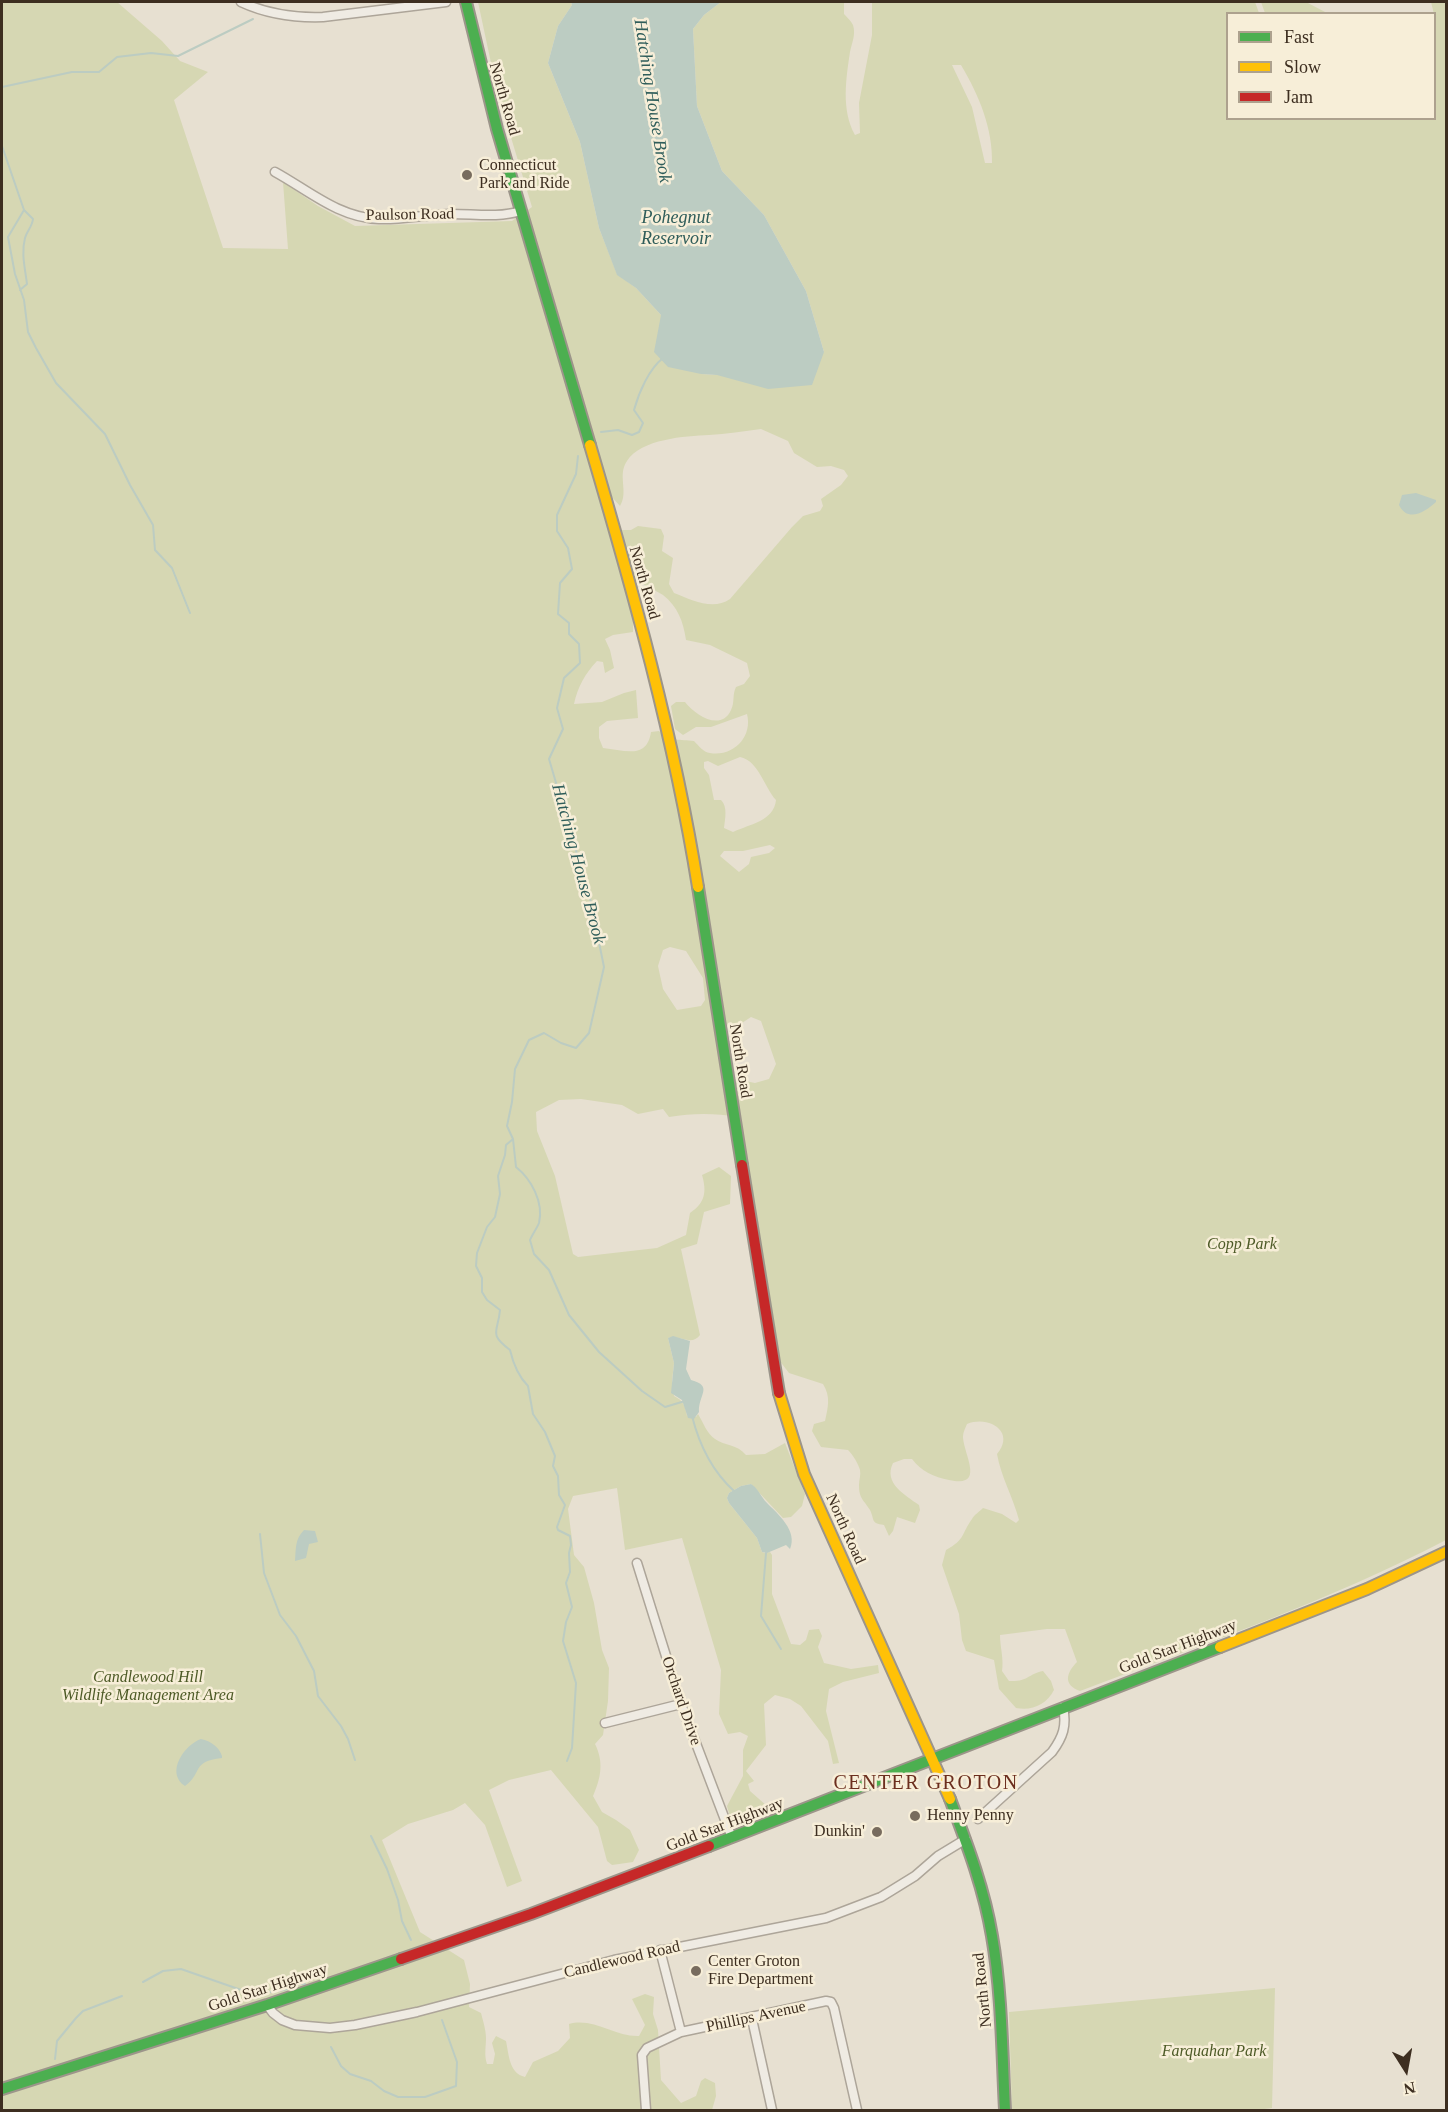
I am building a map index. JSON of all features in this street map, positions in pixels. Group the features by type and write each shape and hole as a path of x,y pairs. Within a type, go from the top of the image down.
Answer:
{"main road":[{"name":"North Road","path":"466,2 477,59 597,469 671,741 688,827 778,1390 804,1474 933,1760 966,1839 984,1896 998,1972 1005,2110"},
{"name":"Gold Star Highway","path":"2,2089 267,2005 496,1927 933,1760 1367,1589 1446,1552"}],"street":[{"path":"241,2 271,13 307,18 446,2"},
{"name":"Paulson Road","path":"275,172 337,209 378,219 451,214 483,216 521,212"},
{"name":"Orchard Drive","path":"637,1563 681,1704 732,1838"},
{"path":"605,1724 681,1704"},
{"path":"978,1819 1052,1752 1061,1740 1066,1722 1063,1707"},
{"name":"Candlewood Road","path":"267,2005 282,2020 295,2025 330,2028 355,2025 417,2012 614,1960 808,1922 843,1912 880,1897 915,1876 938,1856 966,1839"},
{"path":"660,1950 681,2032"},
{"name":"Phillips Avenue","path":"646,2110 642,2055 647,2048 681,2032 752,2019 826,2001 831,2002 834,2008 857,2110"},
{"path":"752,2019 772,2110"}],"green space":[{"path":"2,2 117,2 162,41 180,61 208,72 174,100 223,248 288,249 283,182 318,206 355,226 512,221 532,207 497,91 478,2 571,2 572,5 558,26 548,63 580,142 599,228 617,274 636,288 661,315 701,374 717,375 824,352 806,291 764,215 722,171 697,106 693,29 704,15 721,2 844,2 844,14 854,29 847,73 846,105 855,135 860,133 859,103 872,35 872,2 1255,2 1259,12 1226,12 1226,120 1436,120 1436,12 1434,12 1431,2 1446,2 1446,1540 1357,1583 1311,1602 1080,1691 1071,1685 1068,1678 1070,1670 1077,1662 1065,1629 1000,1635 1002,1671 1009,1681 1024,1679 1043,1671 1051,1681 1054,1690 1047,1700 1038,1706 1028,1709 1016,1708 999,1689 994,1660 966,1651 962,1640 959,1614 942,1565 946,1550 960,1539 973,1518 983,1508 1002,1514 1016,1523 1019,1520 997,1454 1002,1446 1002,1432 997,1427 984,1422 967,1424 963,1438 970,1475 967,1479 960,1481 928,1473 912,1459 893,1463 891,1477 893,1482 902,1493 919,1505 920,1510 915,1523 897,1517 889,1536 884,1525 874,1520 861,1496 860,1470 852,1454 848,1450 821,1447 812,1431 814,1424 825,1421 828,1398 823,1384 789,1373 779,1360 739,1117 704,1114 669,1117 663,1109 638,1114 622,1105 581,1099 559,1100 536,1112 537,1131 555,1176 573,1254 578,1257 657,1248 686,1235 690,1213 704,1197 702,1175 719,1167 731,1176 730,1204 704,1212 697,1244 681,1249 700,1335 693,1340 668,1338 674,1363 672,1381 674,1396 684,1404 687,1416 696,1417 698,1414 712,1437 739,1449 746,1455 765,1454 785,1443 805,1494 802,1506 791,1517 783,1518 751,1484 741,1486 729,1493 727,1498 729,1503 757,1538 762,1552 770,1552 772,1555 772,1594 791,1644 800,1645 806,1640 809,1630 819,1629 822,1636 818,1647 824,1663 851,1669 878,1665 879,1673 843,1682 829,1689 826,1711 839,1763 833,1764 828,1741 801,1706 790,1699 775,1695 764,1704 766,1745 746,1771 754,1781 748,1784 750,1791 767,1806 767,1816 751,1825 733,1827 727,1806 743,1776 743,1750 748,1736 740,1732 728,1734 719,1714 721,1670 682,1538 625,1550 617,1488 573,1496 568,1509 574,1555 584,1567 594,1603 602,1650 609,1668 608,1701 603,1735 595,1744 600,1757 600,1770 593,1796 602,1812 630,1830 639,1850 633,1862 612,1865 607,1861 598,1827 551,1770 509,1780 489,1790 522,1881 507,1887 485,1825 465,1803 453,1810 408,1824 382,1840 420,1932 464,1960 470,1984 469,2007 481,2013 484,2026 487,2064 493,2064 495,2054 492,2043 496,2036 506,2041 513,2068 525,2077 533,2062 558,2051 570,2038 569,2024 587,2023 621,2034 639,2036 645,2025 632,1999 645,1994 654,1997 653,2014 658,2030 661,2080 681,2103 696,2096 701,2081 705,2078 715,2083 716,2096 712,2110 2,2110","holes":["952,65 961,65 984,112 992,150 992,163 985,163 972,107","761,429 788,441 794,453 817,467 831,466 844,470 848,476 841,485 821,499 823,506 820,511 803,516 792,527 730,599 710,604 674,593 669,584 673,558 662,551 664,536 661,529 638,526 631,530 620,530 616,525 610,495 620,506 623,495 624,466 642,448 664,440","639,581 663,595 672,604 681,621 686,640 710,645 747,663 750,676 744,684 736,687 733,704 727,717 715,721 708,719 695,712 685,702 676,702 671,706 675,729 683,735 696,727 711,727 747,714 748,722 744,738 733,748 726,752 710,753 694,741 671,738 659,731 651,732 649,741 640,750 603,748 599,738 599,727 607,721 638,718 636,690 602,702 574,704 582,681 597,661 603,662 605,673 614,668 605,639 613,635 633,632 633,583","740,757 747,759 757,769 776,800 771,813 760,821 733,832 724,828 725,806 721,800 714,800 704,762 708,761 718,766","770,845 775,848 769,853 751,857 749,864 739,872 720,856 724,851 743,851","670,947 686,951 703,978 705,1000 701,1006 677,1010 663,989 658,966 663,950","751,1017 761,1021 776,1064 769,1079 755,1083 730,1078 723,1027 739,1025"]},
{"path":"1261,2 1306,2 1325,12 1265,12"},
{"name":"Farquahar Park","path":"1275,1988 1272,2108 1257,2110 1012,2110 1009,2012"}],"water":[{"name":"Pohegnut Reservoir","path":"571,2 721,2 704,15 693,29 697,106 722,171 764,215 806,291 824,352 812,385 768,389 717,375 668,367 654,352 661,315 636,288 617,275 599,228 580,142 548,63 558,26 572,5"},
{"path":"1416,493 1436,500 1436,502 1422,512 1407,514 1399,505 1402,495"},
{"path":"673,1336 690,1341 686,1369 691,1380 698,1382 703,1388 699,1412 694,1419 688,1418 682,1400 671,1393 674,1363 668,1338"},
{"path":"751,1484 786,1523 792,1542 790,1549 786,1545 767,1553 762,1552 757,1538 729,1503 727,1498 729,1493 741,1486"},
{"path":"304,1530 315,1531 318,1542 309,1544 306,1558 295,1561 297,1540"},
{"path":"201,1739 214,1745 222,1758 201,1765 185,1786 177,1774 179,1760 189,1747"}],"waterway":[{"path":"2,87 72,72 99,72 117,57 151,53 178,56 253,19"},
{"path":"2,146 24,210 8,237 15,274 24,300 28,332 56,383 105,434 153,525 155,550 172,568 190,613"},
{"path":"20,290 27,284 23,249 33,219 24,210"},
{"name":"Hatching House Brook","path":"601,432 618,430 632,435 639,432 643,423 634,410 636,403 649,375 663,358"},
{"name":"Hatching House Brook","path":"578,456 576,474 557,515 557,531 568,548 572,569 560,583 558,614 569,623 569,634 579,644 580,663 564,678 557,708 563,729 549,759 590,898 604,967 589,1033 576,1048 561,1043 544,1033 529,1040 515,1069 507,1126 513,1139 516,1167 531,1184 540,1207 539,1223 530,1240 534,1254 549,1270 569,1315 599,1352 642,1391 665,1407 685,1401"},
{"path":"513,1139 506,1145 498,1176 500,1194 495,1217 487,1227 477,1253 476,1266 482,1278 482,1292 487,1300 500,1310 496,1328 497,1336 510,1350 516,1369 528,1386 533,1414 545,1432 555,1456 553,1466 558,1476 559,1495 565,1505 557,1527 558,1530 570,1536 570,1572 566,1583 572,1607 566,1622 563,1641 576,1683 572,1748 567,1761"},
{"name":"Hatching House Brook","path":"692,1416 707,1456 719,1475 734,1491"},
{"path":"260,1534 264,1573 280,1615 296,1636 314,1671 318,1696 341,1726 355,1760"},
{"name":"Hatching House Brook","path":"766,1553 761,1616 781,1649"},
{"path":"371,1836 387,1869 398,1900 402,1921 411,1940"},
{"path":"143,1982 163,1971 181,1969 247,1992 271,1992 305,1984"},
{"path":"55,2059 57,2041 83,2011 122,1996"},
{"path":"331,2047 341,2066 350,2074 371,2081 384,2091 398,2097 425,2097 456,2086 457,2062 442,2020"}],"traffic: fast":[{"path":"466,2 497,129 590,445"},
{"path":"698,887 742,1165"},
{"path":"709,1846 1220,1647"},
{"path":"950,1799 969,1849 989,1918 1000,2001 1005,2110"},
{"path":"2,2089 267,2005 401,1959"}],"traffic: slow":[{"path":"590,445 622,555 665,720 698,887"},
{"path":"779,1393 804,1474 950,1799"},
{"path":"1220,1647 1367,1589 1446,1552"}],"traffic: jam":[{"path":"742,1165 779,1393"},
{"path":"401,1959 531,1914 709,1846"}],"place":[{"name":"Connecticut Park and Ride","path":"467,175"},
{"name":"Henny Penny","path":"915,1816"},
{"name":"Dunkin'","path":"877,1832"},
{"name":"Center Groton Fire Department","path":"696,1971"}],"district":[{"name":"CENTER GROTON","path":"926,1784"}],"park label":[{"name":"Copp Park","path":"1242,1245"},
{"name":"Candlewood Hill Wildlife Management Area","path":"148,1687"}]}
